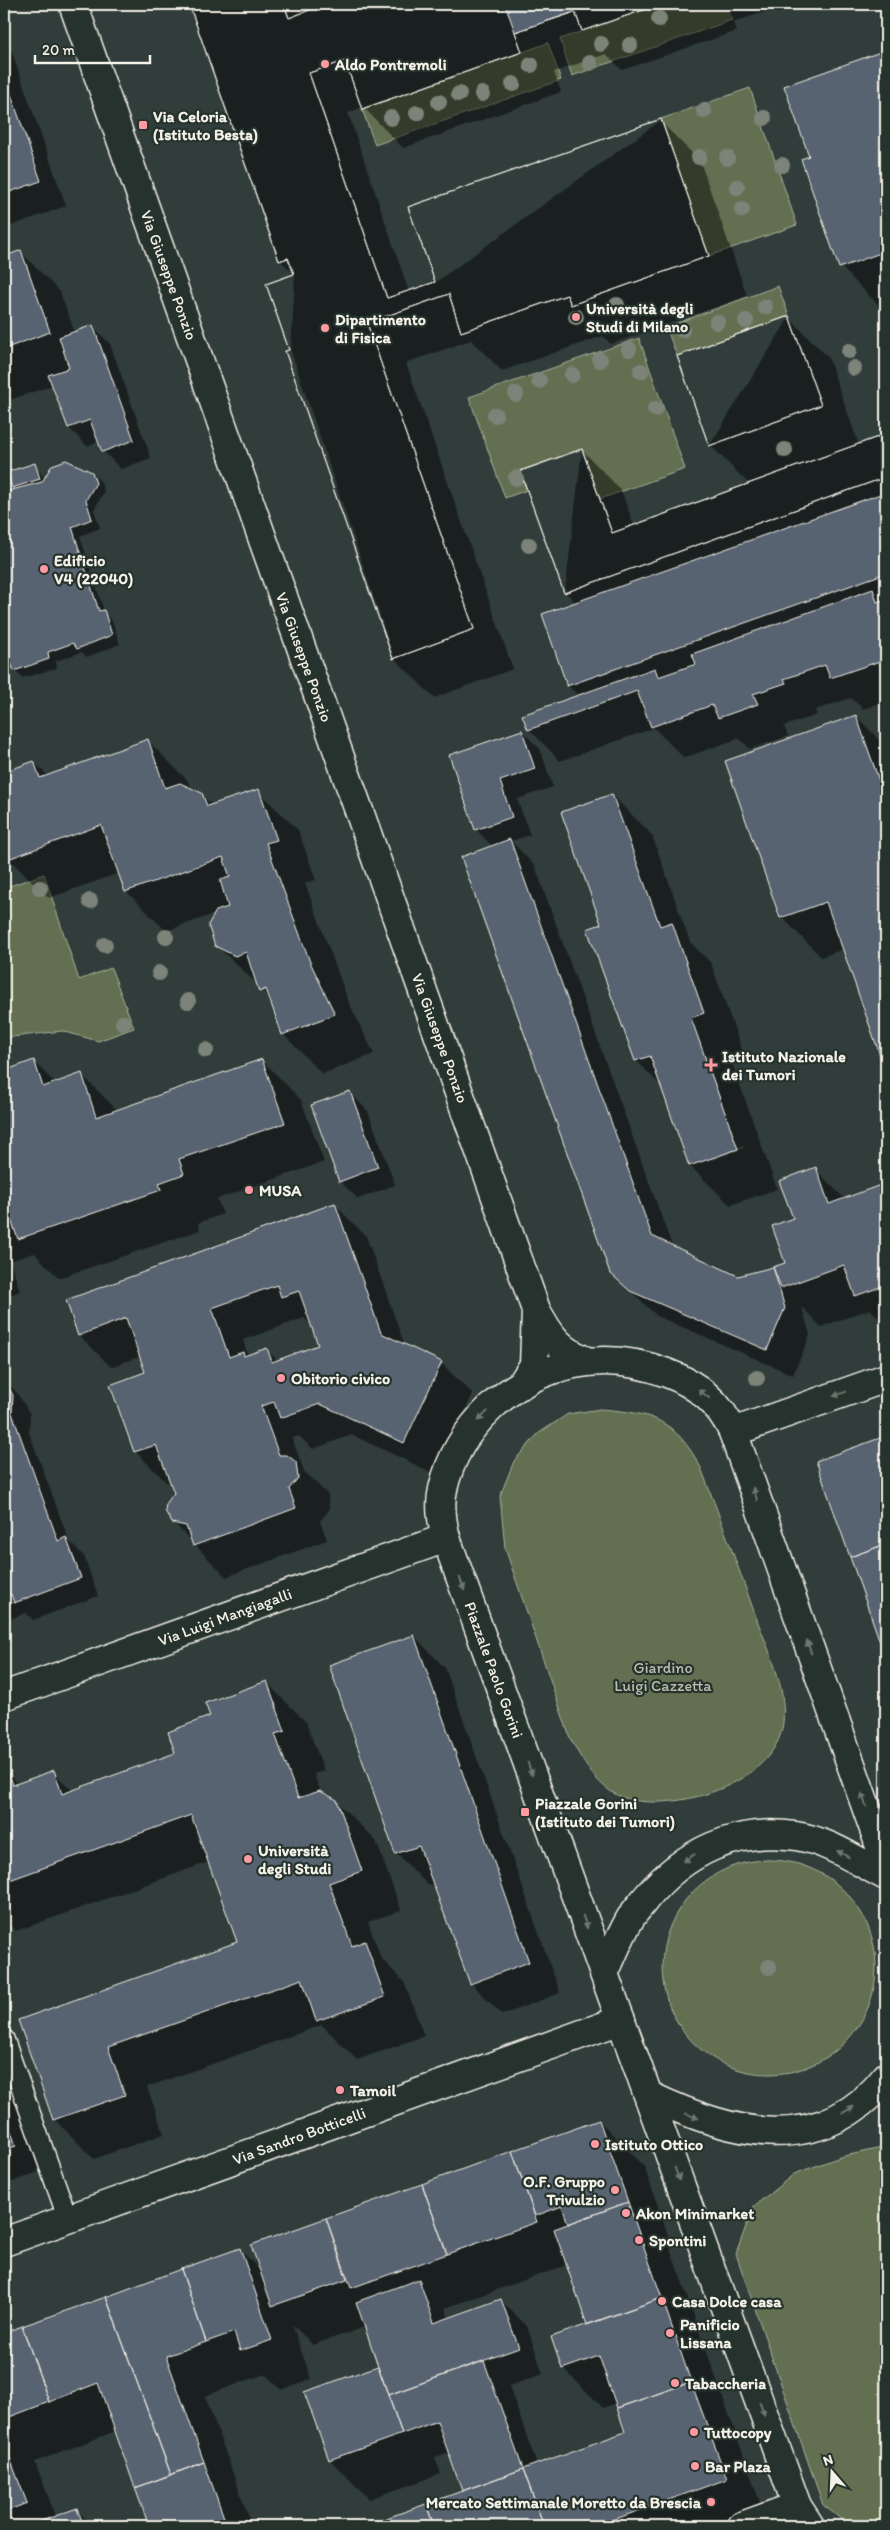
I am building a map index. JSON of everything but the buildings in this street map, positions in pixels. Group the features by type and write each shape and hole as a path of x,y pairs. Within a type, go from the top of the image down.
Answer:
{"street":[{"name":"Via Giuseppe Ponzio","path":"73,4 536,1310"},
{"name":"Piazzale Paolo Gorini","path":"536,1310 550,1336 566,1351 589,1362"},
{"name":"Piazzale Paolo Gorini","path":"521,1385 534,1365 536,1310"},
{"name":"Piazzale Paolo Gorini","path":"804,2516 648,2095 446,1538 441,1503 443,1489 452,1462 466,1437 481,1417 505,1395 521,1385 560,1367 589,1362 617,1361 651,1367 682,1378 722,1410 732,1432 886,1863"},
{"path":"732,1432 886,1378"},
{"name":"Via Luigi Mangiagalli","path":"4,1696 446,1538"},
{"path":"604,1974 630,1918 668,1875 701,1851 732,1838 764,1834 797,1836 829,1846 886,1876"},
{"name":"Via Sandro Botticelli","path":"4,2242 621,2020"},
{"path":"648,2095 689,2115 717,2124 746,2131 775,2133 804,2129 832,2120 858,2105 886,2077"},
{"path":"742,2526 804,2516"}],"lane":[{"path":"4,2038 68,2219"}],"green space":[{"path":"661,4 727,4 732,20 572,76 560,39"},
{"path":"548,43 561,80 375,145 362,109"},
{"path":"750,88 797,225 709,256 661,119"},
{"path":"778,286 789,316 677,356 666,327"},
{"path":"639,338 685,469 600,499 582,449 521,471 527,490 505,498 469,397"},
{"path":"44,874 79,980 111,968 134,1028 98,1041 62,1031 4,1038 4,888"},
{"name":"Giardino Luigi Cazzetta","path":"600,1409 634,1413 661,1422 682,1439 691,1452 701,1468 776,1669 782,1696 783,1723 776,1744 762,1763 742,1778 719,1790 693,1798 667,1802 643,1801 622,1797 605,1787 591,1772 570,1738 505,1548 500,1496 514,1461 539,1433 568,1414"},
{"path":"758,1860 780,1860 800,1864 820,1872 845,1891 864,1916 872,1936 876,1967 872,1998 864,2018 845,2043 820,2062 800,2070 780,2074 758,2074 738,2070 718,2062 701,2050 686,2035 674,2018 666,1998 662,1978 662,1956 666,1936 674,1916 686,1899 701,1884 718,1872 738,1864"},
{"path":"886,2147 886,2526 850,2526 823,2505 736,2254 753,2207 794,2174 840,2157"}],"place":[{"name":"Aldo Pontremoli","path":"325,64"},
{"name":"Via Celoria (Istituto Besta)","path":"143,125"},
{"name":"Università degli Studi di Milano","path":"576,317"},
{"name":"Dipartimento di Fisica","path":"325,328"},
{"name":"Edificio V4 (22040)","path":"44,569"},
{"name":"Istituto Nazionale dei Tumori","path":"711,1065"},
{"name":"MUSA","path":"249,1190"},
{"name":"Obitorio civico","path":"281,1378"},
{"name":"Piazzale Gorini (Istituto dei Tumori)","path":"525,1812"},
{"name":"Università degli Studi","path":"248,1859"},
{"name":"Tamoil","path":"340,2090"},
{"name":"Istituto Ottico","path":"595,2144"},
{"name":"O.F. Gruppo Trivulzio","path":"615,2190"},
{"name":"Akon Minimarket","path":"626,2213"},
{"name":"Spontini","path":"639,2240"},
{"name":"Casa Dolce casa","path":"662,2301"},
{"name":"Panificio Lissana","path":"670,2333"},
{"name":"Tabaccheria","path":"675,2383"},
{"name":"Tuttocopy","path":"694,2432"},
{"name":"Bar Plaza","path":"695,2466"},
{"name":"Mercato Settimanale Moretto da Brescia","path":"711,2502"}]}
